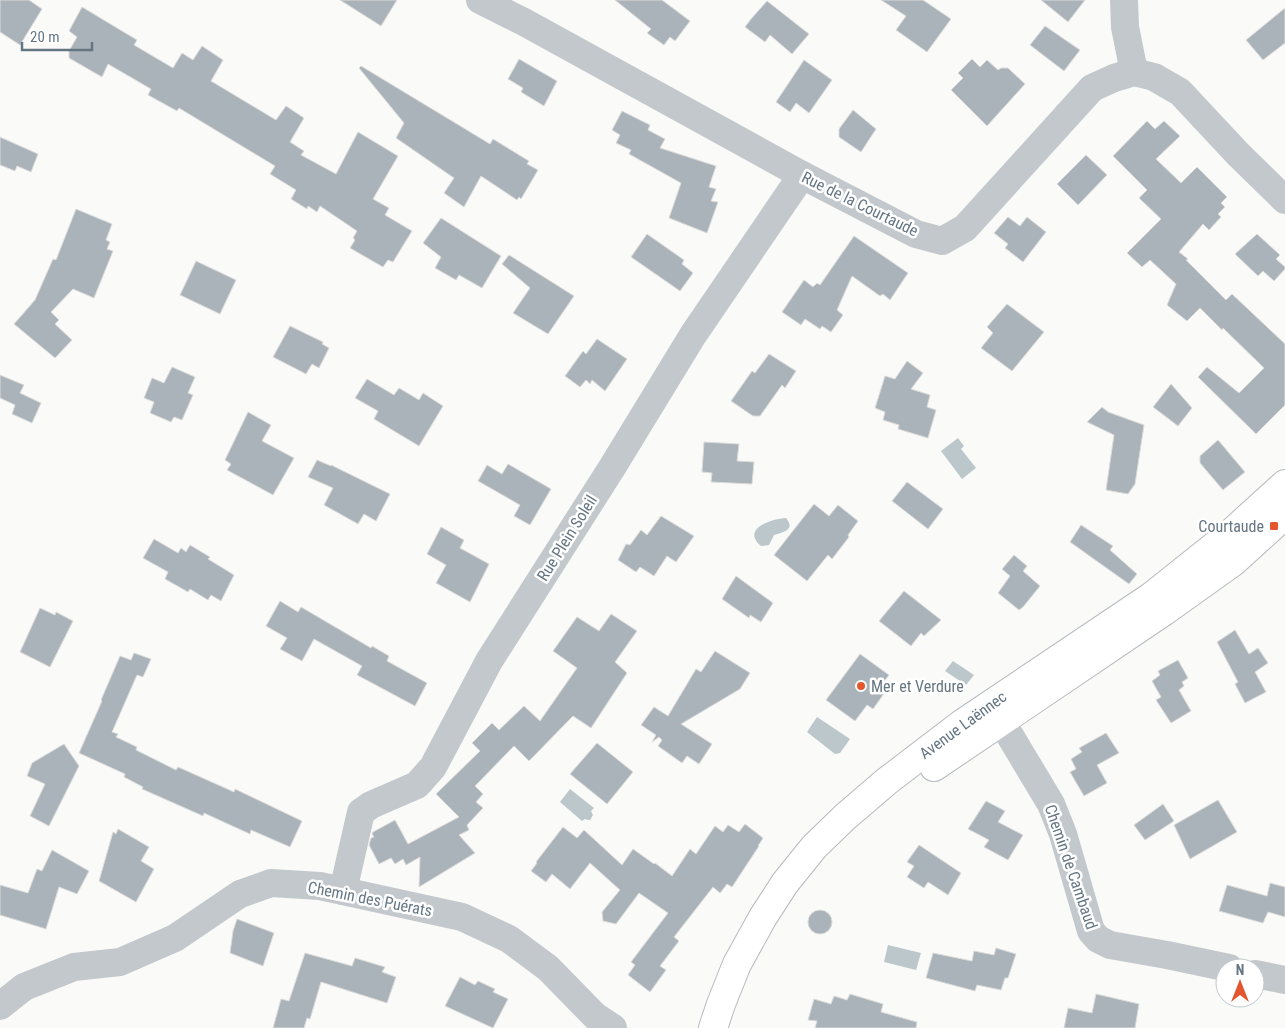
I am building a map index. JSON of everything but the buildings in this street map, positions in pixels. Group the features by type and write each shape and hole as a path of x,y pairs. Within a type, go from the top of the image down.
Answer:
{"main road":[{"name":"Avenue Laënnec","path":"732,1028 738,1009 757,966 779,925 802,888 830,856 897,794 933,767 997,712 1152,596 1231,533 1285,484"},
{"name":"Avenue Laënnec","path":"713,1028 737,964 763,917 785,883 814,847 845,816 963,723 997,712 1163,612 1233,562 1285,515"}],"street":[{"name":"Rue de la Courtaude","path":"480,0 524,22 802,175 916,234 942,241 965,228 1092,88 1114,78 1134,72"},
{"path":"1124,0 1125,26 1134,72 1154,77 1180,92 1238,154 1285,200"},
{"name":"Rue Plein Soleil","path":"343,891 361,812 371,804 417,785 433,767 489,661 613,466 693,335 802,175"},
{"name":"Chemin de Cambaud","path":"997,712 1051,804 1063,834 1091,931 1098,939 1110,945 1215,965"},
{"name":"Chemin des Puérats","path":"0,1006 24,987 74,966 120,962 174,938 240,894 271,883 320,886 462,917 509,939 548,968 595,1016 613,1028"},
{"path":"1265,976 1285,980"}],"shaded area":[{"path":"958,438 964,446 961,449 976,468 962,479 941,451"},
{"path":"786,518 790,525 789,528 774,535 769,545 761,546 754,535 756,530 773,520"},
{"path":"953,661 974,675 966,685 945,671"},
{"path":"817,717 850,739 840,753 835,754 807,732"},
{"path":"570,789 594,808 591,811 593,815 590,820 585,819 582,821 560,802"},
{"path":"888,945 921,953 916,970 884,962"}],"place":[{"name":"Courtaude","path":"1274,526"},
{"name":"Mer et Verdure","path":"861,686"}]}
